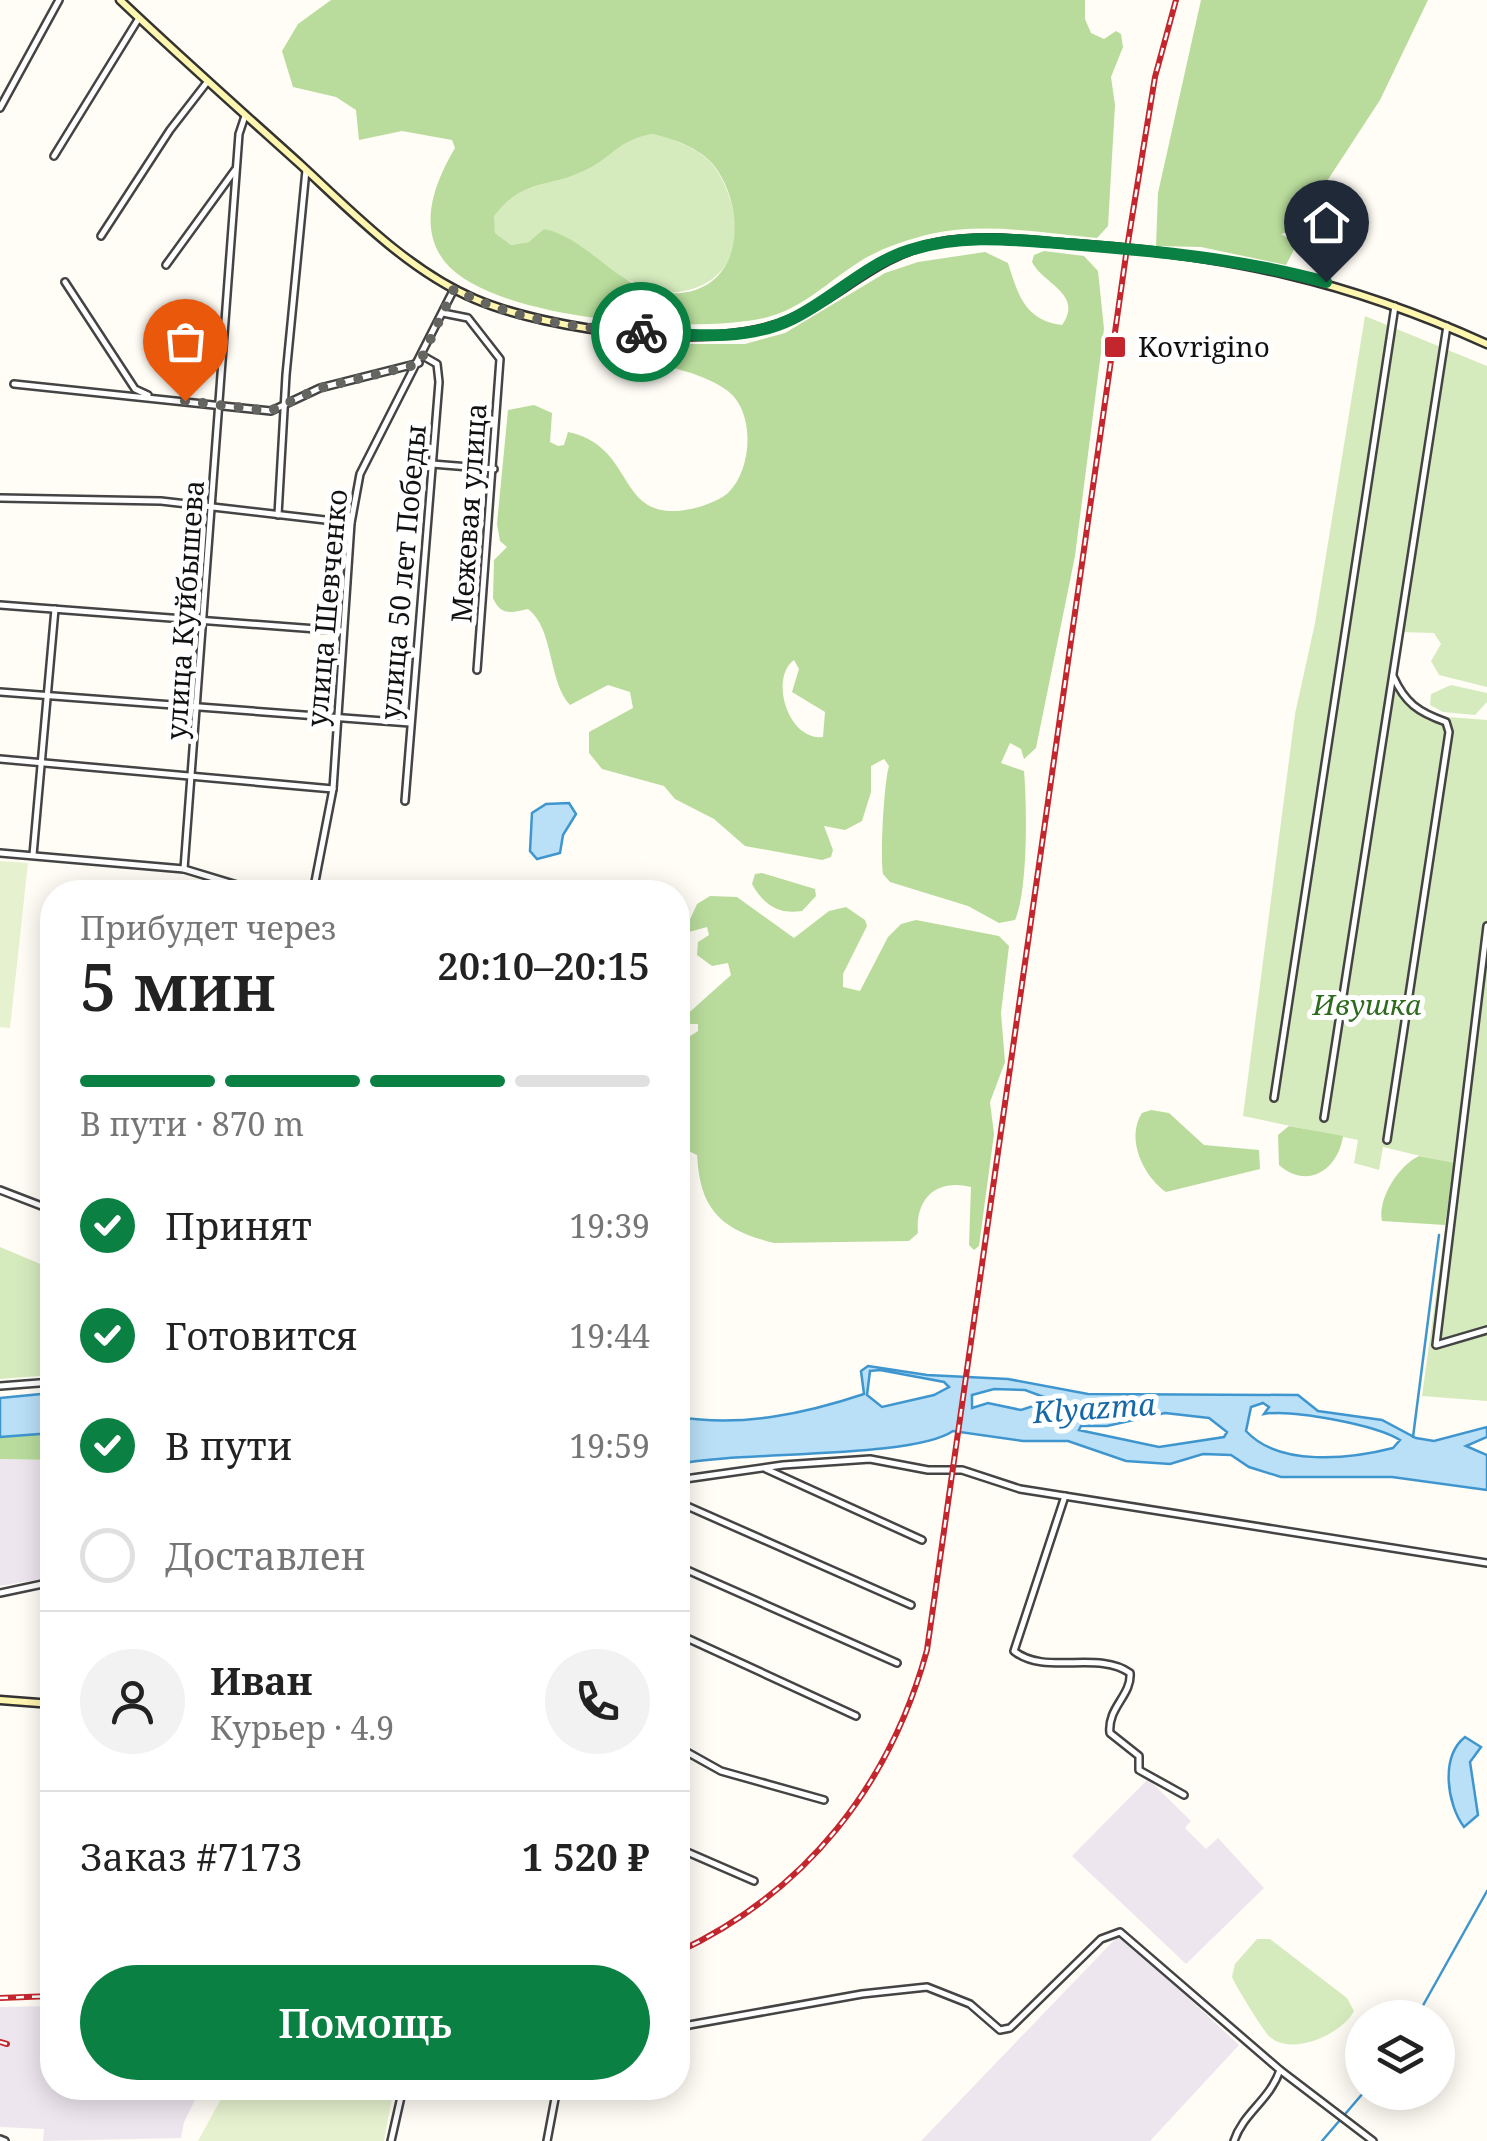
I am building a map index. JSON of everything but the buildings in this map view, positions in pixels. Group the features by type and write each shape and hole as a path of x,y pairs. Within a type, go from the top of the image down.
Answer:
{"street":[{"path":"0,108 60,0"},
{"path":"120,0 398,250 454,289 501,310 553,325 721,336 792,319 881,261 909,250 965,239 1002,239 1238,262 1395,304 1487,344"},
{"path":"54,156 139,18"},
{"path":"100,236 170,130 208,81"},
{"name":"улица Куйбышева","path":"184,869 237,167 246,115"},
{"path":"166,265 237,167"},
{"path":"278,516 306,170"},
{"path":"65,282 135,389 150,396"},
{"name":"улица Шевченко","path":"315,880 333,789 351,523 360,474 454,289"},
{"path":"1274,1098 1395,304"},
{"name":"Межевая улица","path":"443,313 468,318 500,359 495,469 477,670"},
{"path":"1324,1118 1447,326"},
{"name":"улица 50 лет Победы","path":"405,801 440,375 437,364 423,356"},
{"path":"14,384 220,406 284,408 320,388 419,364"},
{"path":"432,464 495,469"},
{"path":"0,498 160,501 351,523"},
{"path":"0,605 343,631"},
{"path":"33,855 55,609"},
{"path":"1387,1140 1449,732 1446,722 1417,712 1402,695 1392,673"},
{"path":"0,692 410,723"},
{"path":"0,760 333,789"},
{"path":"0,852 184,869 220,880"},
{"path":"1487,926 1436,1344 1487,1330"},
{"path":"0,1190 40,1205"},
{"path":"0,1386 40,1383"},
{"path":"690,1478 870,1460 928,1470 962,1470 1020,1490 1487,1563"},
{"path":"764,1468 922,1540"},
{"path":"1065,1496 1014,1651 1039,1660 1125,1669 1132,1679 1111,1712 1110,1733 1139,1756 1139,1770 1184,1795"},
{"path":"690,1507 911,1605"},
{"path":"690,1571 897,1664"},
{"path":"0,1594 40,1585"},
{"path":"690,1640 856,1716"},
{"path":"0,1700 40,1703"},
{"path":"690,1753 721,1772 824,1800"},
{"path":"690,1853 754,1881"},
{"path":"690,2025 896,1988 926,1987 970,2004 1000,2030 1010,2028 1101,1939 1120,1932 1280,2070 1373,2141"},
{"path":"1234,2141 1239,2127 1269,2096 1280,2070"},
{"path":"392,2141 401,2100"},
{"path":"547,2141 555,2100"}],"shaded area":[{"path":"0,1459 40,1460 40,1579 0,1586"},
{"path":"1148,1779 1191,1821 1185,1828 1206,1849 1218,1838 1264,1888 1186,1964 1072,1856"},
{"path":"1117,1937 1124,1938 1239,2045 1150,2141 921,2141"},
{"path":"40,2006 40,2100 195,2100 181,2138 43,2141 44,2129 0,2127 0,2007"}],"green space":[{"path":"331,0 1085,0 1085,19 1091,33 1104,39 1116,31 1121,34 1123,47 1111,77 1115,105 1108,226 1097,238 992,229 930,234 867,257 781,313 736,322 648,323 550,310 506,298 470,282 445,262 432,234 431,220 441,175 455,148 452,140 402,131 359,140 356,110 336,97 293,87 282,51 298,24","holes":["652,134 689,146 705,157 728,191 735,234 731,253 709,284 690,292 648,290 560,234 544,229 529,242 511,245 495,233 494,216 515,195 584,171 630,141"]},
{"path":"1201,0 1428,0 1380,100 1295,230 1281,234 1297,244 1286,265 1201,247 1156,246 1158,193"},
{"path":"652,134 680,143 706,158 728,194 735,236 731,255 722,270 707,282 687,290 662,293 529,242 511,245 495,233 493,216 515,195 584,171 622,145"},
{"path":"1044,251 1084,256 1098,271 1104,329 1075,556 1036,748 1024,759 1021,749 1010,743 1001,763 1024,771 1024,869 1015,920 999,923 968,906 890,882 883,874 889,766 884,759 871,766 871,792 862,821 845,830 824,826 833,850 831,857 822,860 745,846 714,819 675,799 664,786 602,769 589,753 589,732 633,708 630,692 608,685 570,705 558,683 536,618 528,609 504,611 493,598 494,560 507,547 500,541 497,524 508,410 534,405 552,413 550,442 564,445 568,432 588,439 603,450 631,489 653,508 677,511 700,506 728,493 742,469 748,439 742,410 735,398 715,383 631,357 630,344 745,344 785,333 885,273 918,262 985,252 1008,263 1031,312 1062,325 1068,305 1065,297 1037,270 1032,262 1034,255","holes":["794,660 799,669 792,692 825,712 823,737 800,729 786,707 783,680"]},
{"name":"Ивушка","path":"1365,316 1487,366 1487,687 1439,675 1431,661 1441,644 1434,633 1398,632 1395,665 1405,699 1428,715 1445,722 1448,717 1487,720 1487,1401 1422,1396 1454,1164 1383,1147 1379,1170 1354,1163 1358,1140 1243,1116 1295,714 1315,623"},
{"path":"1451,685 1487,693 1487,702 1475,715 1443,712 1430,705 1431,694"},
{"path":"0,861 28,863 10,1028 0,1027"},
{"path":"755,874 815,889 816,896 802,911 779,909 766,902 752,884"},
{"path":"710,896 737,897 794,938 829,911 846,907 865,920 867,926 843,974 843,987 860,991 888,937 901,924 916,920 999,936 1009,946 1001,1013 1005,1062 990,1102 994,1134 979,1246 974,1250 969,1245 971,1187 959,1185 930,1194 920,1210 918,1233 909,1241 774,1243 740,1232 717,1215 703,1190 697,1155 690,1152 690,1036 698,1031 698,1024 690,1024 690,1012 731,975 728,963 712,966 697,955 698,942 709,935 707,927 690,932 690,919 697,904"},
{"path":"1142,1113 1169,1113 1204,1145 1259,1150 1260,1169 1166,1192 1144,1167 1136,1145 1137,1123"},
{"path":"1289,1126 1343,1136 1328,1167 1320,1173 1300,1176 1279,1165 1278,1135"},
{"path":"1419,1156 1454,1163 1445,1225 1382,1221 1383,1203 1391,1184"},
{"path":"0,1247 40,1264 40,1376 0,1379"},
{"path":"40,1434 40,1460 0,1459 0,1437"},
{"path":"1257,1939 1270,1939 1347,1998 1345,2022 1316,2040 1280,2043 1270,2037 1232,1977 1235,1964"},
{"path":"220,2100 392,2100 384,2141 198,2141"}],"water":[{"path":"569,803 576,814 563,835 560,853 537,859 530,851 532,813 546,804"},
{"name":"Klyazma","path":"868,1366 927,1375 1008,1379 1088,1394 1298,1395 1318,1411 1382,1420 1416,1438 1434,1441 1487,1427 1487,1437 1466,1446 1487,1455 1487,1490 1392,1477 1281,1477 1249,1467 1231,1455 1203,1454 1170,1464 1126,1461 1068,1441 1023,1441 953,1431 901,1446 690,1462 690,1418 772,1417 864,1394 861,1371","holes":["870,1371 944,1382 949,1387 934,1395 882,1407 867,1395","994,1389 1025,1390 1052,1400 1021,1410 988,1403 972,1408 972,1395","1263,1403 1269,1407 1264,1414 1334,1420 1400,1440 1393,1448 1336,1457 1277,1450 1246,1431 1251,1407","1165,1413 1209,1418 1227,1432 1224,1437 1159,1447 1079,1430 1081,1426 1107,1426"]},
{"path":"40,1394 40,1434 0,1437 0,1398"},
{"path":"1465,1737 1481,1747 1470,1762 1478,1815 1464,1827 1453,1806 1449,1768"}],"waterway":[{"path":"1413,1437 1439,1235"},
{"path":"1426,2000 1487,1891"},
{"path":"1322,2141 1349,2110"}],"railway":[{"path":"690,1945 766,1898 837,1829 890,1746 927,1650 1127,248 1155,77 1176,0"},
{"path":"0,1998 40,1996"},
{"path":"0,2042 7,2044"}],"way so far":[{"path":"185,401 270,411 284,408 320,388 419,364 454,289 501,310 553,325 641,332"}],"place":[{"name":"Kovrigino","path":"1115,347"}],"route":[{"path":"641,332 721,336 767,328 792,319 881,261 909,250 965,239 1114,247 1206,257 1326,282"}]}
